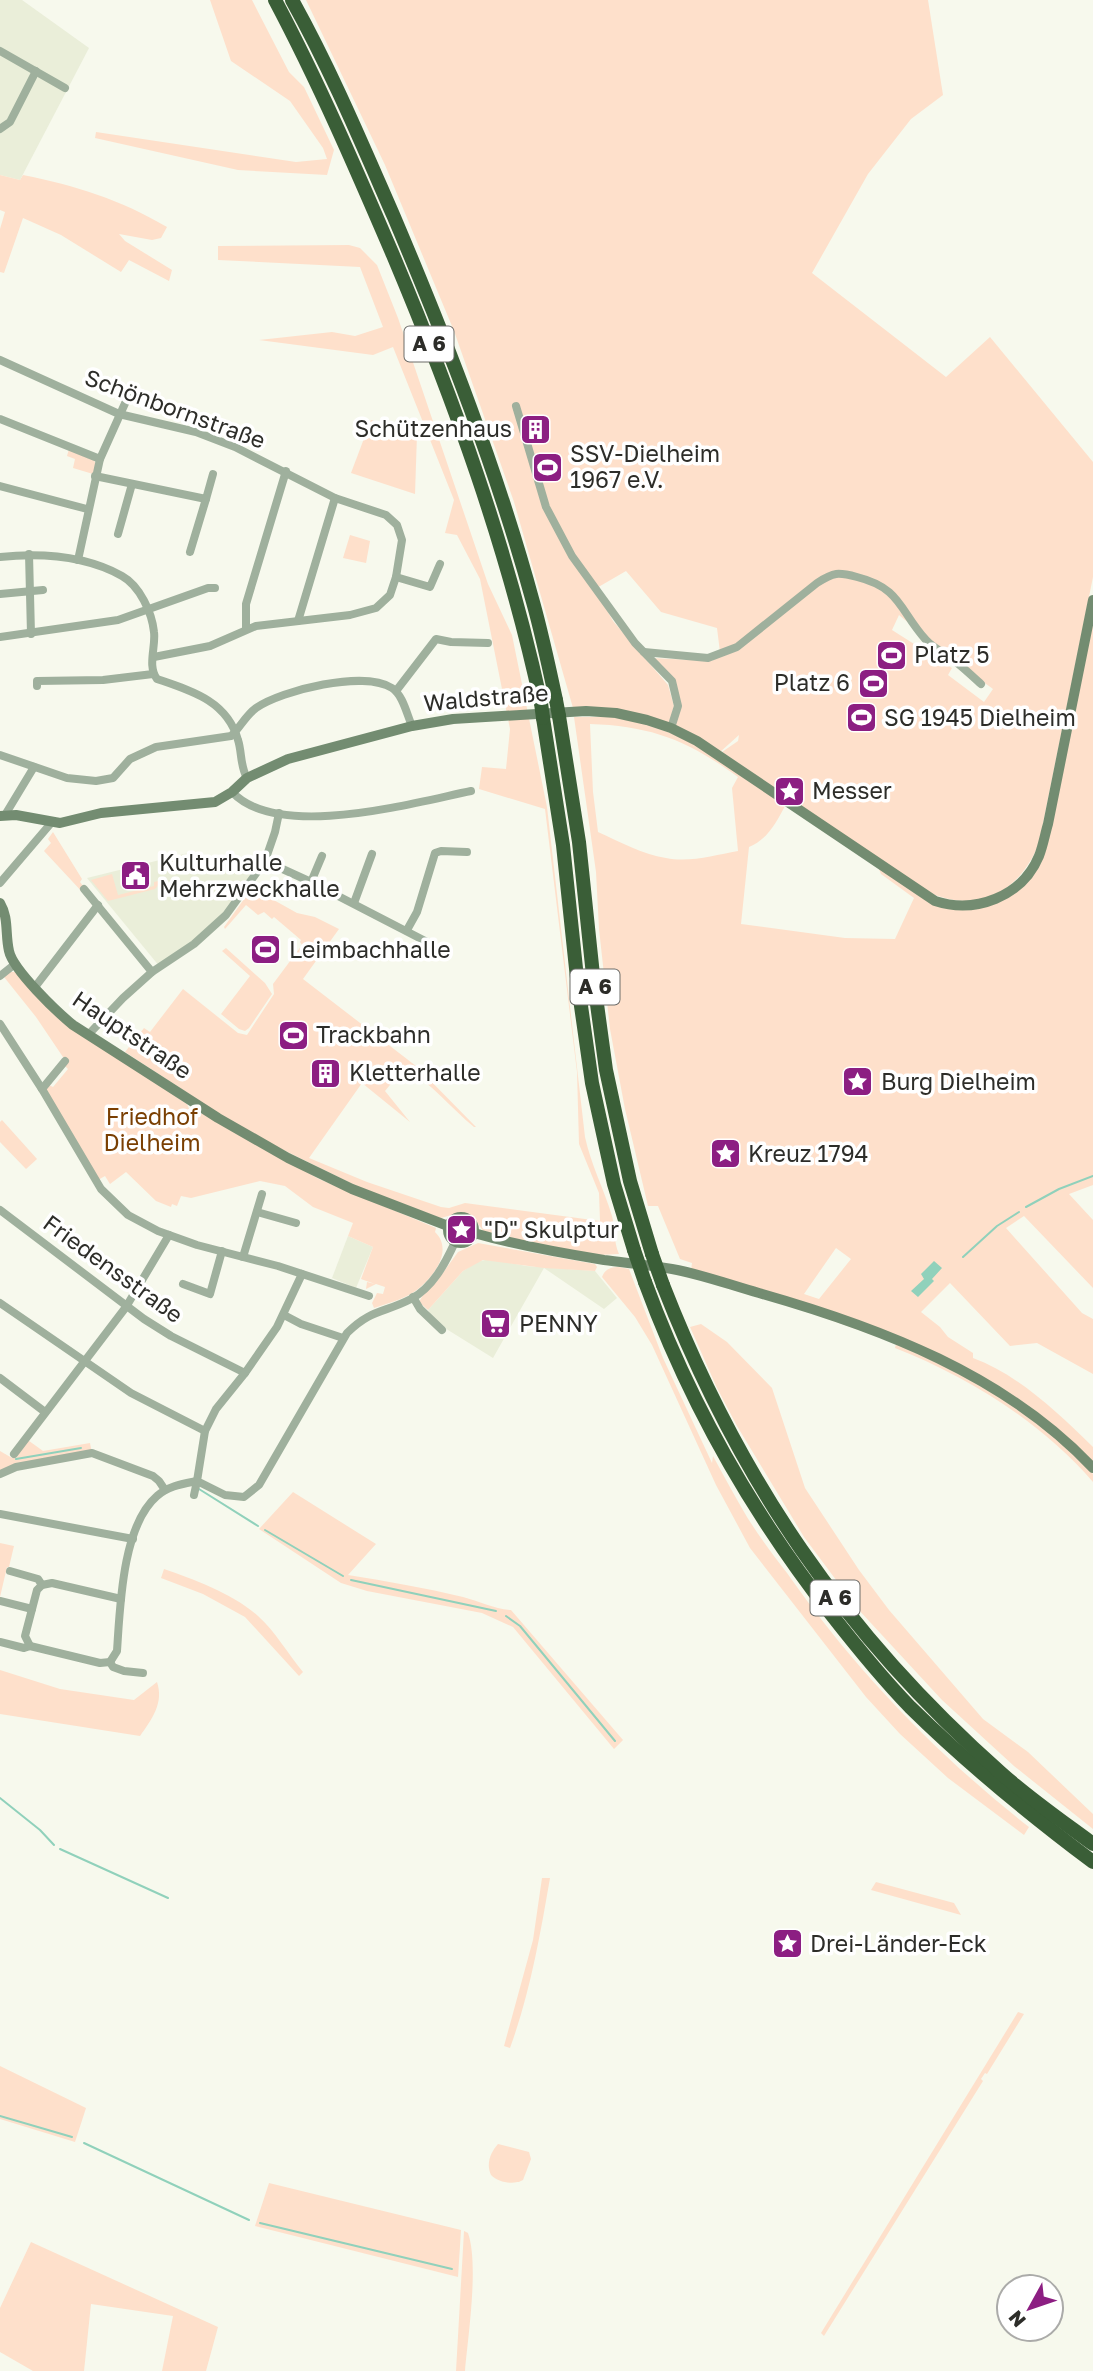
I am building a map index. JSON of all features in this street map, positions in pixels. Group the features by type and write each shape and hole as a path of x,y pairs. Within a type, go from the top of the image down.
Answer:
{"highway":[{"name":"A 6","path":"275,0 363,184 438,368 506,563 544,718 592,1083 614,1184 634,1250 677,1362 717,1442 758,1512 816,1595 862,1653 909,1706 995,1785 1093,1861"},
{"name":"A 6","path":"292,0 329,71 371,165 452,361 516,542 539,623 559,716 579,842 606,1070 630,1181 652,1254 691,1354 730,1434 771,1504 823,1583 906,1681 950,1726 1002,1774 1093,1844"}],"street":[{"path":"0,51 65,88"},
{"path":"0,130 10,122 36,71"},
{"name":"Schönbornstraße","path":"0,360 119,414 196,432 286,471 335,498 386,515 397,525 402,540 396,577"},
{"path":"78,561 87,509 100,459 131,390"},
{"path":"516,406 546,506 572,556 608,607 644,652 672,681 678,706 671,728"},
{"path":"0,419 100,459"},
{"path":"246,629 246,604 286,471"},
{"path":"190,552 213,474"},
{"path":"95,476 206,499"},
{"path":"118,534 132,484"},
{"path":"0,486 87,509"},
{"path":"298,621 335,498"},
{"path":"29,554 31,634"},
{"path":"0,556 29,554 78,561 124,577 137,589 154,631 153,674 157,679 213,702 232,722 247,778"},
{"path":"154,657 210,646 246,629 350,615 376,608 390,595 396,577 430,587 440,564"},
{"path":"644,652 708,658 727,651 737,647 817,583 831,574 842,573 885,586 900,601 909,619 928,642 981,684"},
{"path":"0,637 118,620 208,588 215,588"},
{"path":"0,594 43,590"},
{"name":"Waldstraße","path":"232,792 247,778 288,759 412,726 453,719 586,711 633,716 671,728 720,756 935,901 962,906 989,902 1015,887 1029,873 1039,855 1048,824 1093,600"},
{"path":"396,691 436,639 488,643"},
{"path":"37,686 37,681 103,680 153,674"},
{"path":"0,755 76,781 110,780 118,775 130,758 153,748 225,738 236,732 245,718 257,707 301,690 361,680 375,681 396,691 412,726"},
{"path":"34,767 3,815 60,822 102,813 215,802 232,792 247,803 279,813 331,817 471,791"},
{"path":"88,1035 152,972 212,930 243,894 265,861 279,813"},
{"path":"0,883 52,822"},
{"path":"407,930 418,912 435,853 467,852"},
{"path":"354,903 372,854"},
{"path":"312,881 322,856"},
{"path":"265,861 312,881 431,944"},
{"path":"85,888 152,972"},
{"name":"Hauptstraße","path":"0,903 5,913 9,950 15,964 55,1010 88,1035 218,1118 314,1172 448,1226"},
{"path":"36,987 98,905"},
{"path":"0,976 15,964"},
{"path":"0,1024 101,1189 128,1215 169,1236 369,1296"},
{"path":"42,1089 65,1061"},
{"path":"243,1257 262,1194"},
{"name":"Friedensstraße","path":"0,1210 126,1307 171,1336 245,1373"},
{"path":"257,1212 296,1223"},
{"path":"462,1217 473,1224 474,1233 466,1242 455,1242 448,1233 448,1226 454,1219 462,1217"},
{"path":"474,1233 543,1250 673,1269 795,1303 844,1320 942,1360 1008,1397 1059,1436 1093,1468"},
{"path":"14,1454 126,1307 169,1236"},
{"path":"110,1662 117,1651 125,1569 133,1539 149,1504 165,1490 197,1481 233,1497 244,1497 251,1493 265,1475 343,1338 367,1316 413,1297 435,1278 455,1242"},
{"path":"183,1284 210,1294 222,1251"},
{"path":"194,1495 205,1432 216,1409 245,1373 284,1315 302,1274"},
{"path":"413,1297 420,1309 442,1330"},
{"path":"0,1303 83,1362 154,1407 205,1432"},
{"path":"284,1315 301,1324 343,1338"},
{"path":"0,1378 45,1412"},
{"path":"0,1474 16,1466 92,1452 153,1476 165,1490"},
{"path":"0,1514 133,1539"},
{"path":"10,1571 38,1579 42,1585"},
{"path":"30,1646 25,1636 37,1590 42,1585 52,1583 121,1599"},
{"path":"0,1601 32,1609"},
{"path":"0,1642 30,1646 100,1663 110,1662"},
{"path":"110,1662 113,1667 124,1671 143,1673"}],"shaded area":[{"path":"0,0 22,0 89,48 20,180 0,175"},
{"path":"188,853 214,858 256,875 226,915 160,967 87,878"},
{"path":"348,1236 373,1247 356,1288 332,1278"},
{"path":"489,1259 526,1266 595,1271 617,1298 604,1309 544,1268 493,1358 448,1330 432,1317 428,1310 463,1271 477,1262"},
{"path":"934,1261 942,1268 932,1279 934,1281 918,1297 911,1291 924,1279 921,1274"}],"green space":[{"path":"210,0 252,0 289,72 304,87 334,150 327,175 238,170 95,138 96,132 296,162 327,159 323,148 290,101 231,61"},
{"path":"306,0 928,0 943,95 911,119 868,174 812,273 946,377 990,337 1093,462 1093,577 1039,843 1030,861 1008,887 978,900 962,901 926,891 722,752 738,741 739,735 719,753 696,736 573,708 514,502 454,331 385,165","holes":["626,571 661,612 717,628 720,652 712,661 652,658 678,692 680,712 672,712 674,706 668,685 613,621 595,589","899,615 993,689 984,702 948,675 952,668 892,630"]},
{"path":"0,175 20,180 23,175 80,189 115,201 167,227 161,238 152,240 119,234 125,241 172,270 169,281 129,260 121,272 61,235 23,218 4,273 0,272 0,229 5,212 0,210"},
{"path":"349,245 360,248 377,265 398,318 488,584 512,635 547,807 585,1137 612,1216 619,1254 598,1255 508,1239 484,1232 473,1217 467,1214 459,1213 441,1218 371,1193 247,1132 125,1052 144,1028 150,1032 183,989 238,1033 247,1035 274,994 273,984 302,945 301,940 274,917 272,919 264,912 258,915 246,905 225,929 252,888 297,913 315,917 339,929 303,979 416,1066 476,1127 424,1081 403,1069 385,1091 410,1122 362,1083 309,1158 367,1182 441,1207 449,1208 465,1203 600,1221 599,1193 579,1144 577,1072 545,809 479,789 482,767 506,769 510,729 480,579 457,535 445,533 454,500 393,347 373,355 259,340 332,332 355,336 383,327 360,267 218,260 218,246"},
{"path":"371,420 417,434 415,494 351,473"},
{"path":"69,449 93,459 96,464 93,474 73,468 75,459 67,456"},
{"path":"350,535 370,541 366,563 343,558"},
{"path":"1093,610 1093,1185 1069,1194 1093,1220 1093,1288 1024,1216 1006,1228 1082,1313 1093,1319 1093,1374 1037,1343 1010,1346 950,1283 921,1312 948,1337 973,1353 973,1358 1006,1374 1052,1408 1093,1447 1093,1463 1037,1412 965,1368 691,1270 692,1263 680,1259 658,1206 648,1206 625,1109 610,1029 596,872 574,717 624,717 685,738 786,804 766,835 749,847 741,924 845,938 895,939 914,898 881,874 878,867 929,901 997,903 1041,863","holes":["590,724 632,728 669,738 703,754 738,777 732,788 738,851 702,858 675,859 640,851 598,832","836,1248 851,1259 819,1299 804,1294"]},
{"path":"53,832 82,879 80,882 94,900 85,895 44,851 51,843 48,839"},
{"path":"112,874 118,895 154,886 154,882 158,881 159,884 155,889 108,901 91,880"},
{"path":"226,948 265,983 272,994 245,1031 221,1014 250,976 222,951"},
{"name":"Friedhof Dielheim","path":"10,972 16,972 97,1043 187,1104 193,1118 203,1113 319,1179 436,1228 435,1232 441,1240 443,1250 441,1259 430,1277 415,1292 374,1308 372,1303 377,1293 383,1294 385,1287 376,1284 366,1289 367,1282 375,1284 361,1279 373,1247 348,1236 353,1223 313,1207 285,1186 260,1181 191,1198 181,1196 177,1206 172,1204 171,1207 156,1201 126,1172 110,1184 105,1176 98,1180 46,1089 49,1085 53,1087 68,1069 65,1066 67,1063 36,1017 4,977"},
{"path":"2,1120 37,1159 26,1169 0,1142"},
{"path":"457,1221 465,1221 470,1230 468,1237 457,1239 452,1234 452,1226"},
{"path":"478,1243 595,1264 597,1267 595,1271 544,1268 483,1260 463,1271 428,1310 419,1302 423,1295 458,1252"},
{"path":"609,1269 629,1269 663,1358 712,1463 713,1456 766,1545 813,1609 869,1677 929,1740 1029,1827 1024,1835 948,1778 900,1734 866,1697 750,1548 716,1485 652,1345 635,1317 602,1277"},
{"path":"701,1324 727,1342 772,1388 805,1488 889,1610 983,1719 1028,1752 1093,1814 1093,1829 1014,1766 942,1700 857,1608 804,1537 737,1426 690,1327"},
{"path":"896,1344 976,1383 1026,1415 1050,1433 1093,1474 1093,1482 1051,1440 1002,1403 950,1373 895,1348"},
{"path":"25,1438 43,1451 90,1443 92,1453 0,1474 0,1451 12,1458"},
{"path":"293,1492 376,1544 348,1575 463,1597 511,1610 623,1740 614,1749 513,1627 482,1613 367,1591 341,1583 259,1529"},
{"path":"0,1543 14,1546 0,1597"},
{"path":"164,1569 213,1588 248,1608 270,1629 303,1672 299,1676 245,1617 203,1594 161,1578"},
{"path":"0,1670 60,1689 134,1700 157,1682 158,1704 140,1736 0,1714"},
{"path":"542,1878 550,1878 529,1985 510,2048 504,2046 533,1940"},
{"path":"876,1882 954,1903 961,1915 871,1890"},
{"path":"1018,2012 1024,2014 987,2074 981,2079 983,2081 824,2336 821,2333"},
{"path":"0,2066 86,2108 75,2142 0,2119"},
{"path":"498,2144 529,2152 531,2159 523,2180 507,2182 491,2175 490,2159"},
{"path":"269,2183 461,2230 458,2277 255,2226"},
{"path":"464,2231 468,2233 473,2263 472,2300 465,2371 456,2371"},
{"path":"31,2242 218,2327 206,2371 162,2371 173,2316 91,2304 84,2371 33,2371 0,2352 0,2308"}],"waterway":[{"path":"1026,1207 1059,1189 1093,1176"},
{"path":"963,1257 997,1226 1019,1212"},
{"path":"16,1459 81,1448"},
{"path":"199,1489 258,1526"},
{"path":"265,1530 343,1576"},
{"path":"351,1580 496,1611"},
{"path":"506,1616 520,1626 615,1741"},
{"path":"0,1798 40,1830 54,1845"},
{"path":"60,1849 168,1898"},
{"path":"0,2116 72,2137"},
{"path":"84,2143 249,2220"},
{"path":"260,2223 452,2269"}],"place":[{"name":"Schützenhaus","path":"535,429"},
{"name":"SSV-Dielheim 1967 e.V.","path":"547,467"},
{"name":"Platz 5","path":"891,655"},
{"name":"Platz 6","path":"873,683"},
{"name":"SG 1945 Dielheim","path":"861,718"},
{"name":"Messer","path":"789,791"},
{"name":"Kulturhalle Mehrzweckhalle","path":"136,876"},
{"name":"Leimbachhalle","path":"266,950"},
{"name":"Trackbahn","path":"293,1035"},
{"name":"Kletterhalle","path":"326,1073"},
{"name":"Burg Dielheim","path":"858,1082"},
{"name":"Kreuz 1794","path":"725,1154"},
{"name":"\"D\" Skulptur","path":"461,1230"},
{"name":"PENNY","path":"496,1324"},
{"name":"Drei-Länder-Eck","path":"787,1944"}]}
